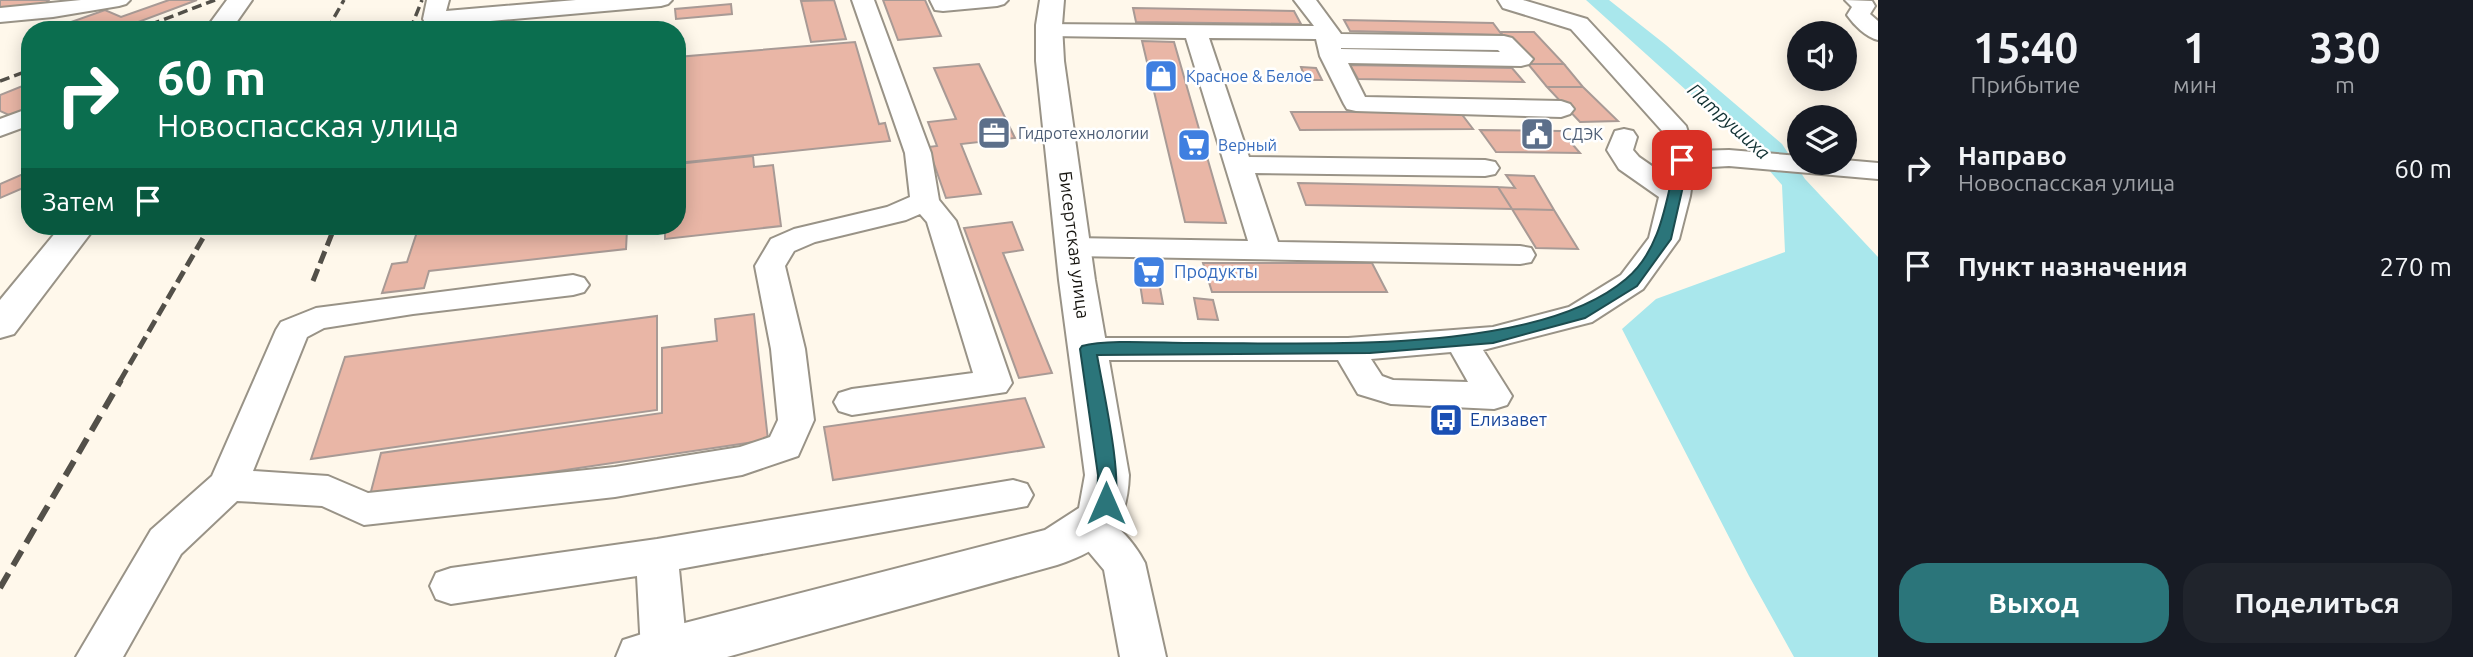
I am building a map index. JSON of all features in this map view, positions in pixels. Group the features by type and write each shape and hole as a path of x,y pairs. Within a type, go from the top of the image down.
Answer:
{"main road":[{"path":"225,21 240,0"},
{"name":"Бисертская улица","path":"1051,15 1051,61 1073,247 1107,475 1106,503 1093,528"},
{"path":"0,325 72,235"},
{"path":"653,654 1056,547 1093,528"}],"street":[{"path":"0,15 53,11 119,0"},
{"path":"438,0 435,19 615,1 661,0"},
{"path":"852,402 994,383 941,220 926,201 918,153 863,0"},
{"path":"941,0 943,5 997,0"},
{"path":"1305,0 1330,43 1356,104 1561,109"},
{"path":"1088,349 1348,349 1493,338 1580,315 1632,282 1664,239 1676,196 1682,160 1677,132 1579,24 1511,3 1509,0"},
{"path":"1856,0 1864,6 1858,15 1876,30"},
{"path":"1051,15 1195,31 1330,43 1521,59 1504,43 1330,43"},
{"path":"1195,31 1266,250"},
{"path":"0,128 21,120"},
{"path":"1624,137 1620,150 1629,163 1676,196"},
{"path":"1682,160 1729,158 1823,164 1878,171"},
{"path":"1238,165 1485,168"},
{"path":"228,485 328,491 364,509 615,482 743,461 785,446 796,420 788,349 770,266 782,245 804,235 896,214 926,201"},
{"path":"1073,247 1520,255"},
{"path":"99,657 166,542 228,485 293,330 316,319 376,309 573,285"},
{"path":"1348,349 1370,385 1391,392 1494,396 1461,341"},
{"path":"452,586 657,556 1013,495"},
{"path":"1093,528 1124,563 1143,657"},
{"path":"653,654 657,556"}],"water":[{"name":"Патрушиха","path":"1586,0 1609,0 1782,144 1787,152 1787,175 1802,175 1878,257 1878,657 1794,657 1749,576 1622,329 1656,299 1785,252 1782,185 1747,145"}],"building":[{"path":"0,0 49,0 45,4 0,8"},
{"path":"169,0 197,0 141,21 74,21 105,10 121,17"},
{"path":"834,0 846,39 811,42 801,1"},
{"path":"883,0 925,0 941,36 898,40"},
{"path":"731,4 732,14 676,19 675,9"},
{"path":"1133,8 1294,11 1301,24 1136,22"},
{"path":"1344,20 1493,23 1502,35 1350,31"},
{"path":"1500,32 1534,32 1564,64 1528,64"},
{"path":"1142,41 1174,42 1226,223 1185,222"},
{"path":"855,42 879,124 885,123 890,141 686,162 686,56"},
{"path":"979,64 1015,138 961,144 981,194 946,198 928,147 937,146 928,122 956,119 934,68"},
{"path":"1528,64 1564,64 1583,87 1547,87"},
{"path":"1350,65 1512,68 1524,82 1358,79"},
{"path":"1301,67 1316,68 1322,80 1306,80"},
{"path":"21,87 21,112 11,116 0,111 0,95"},
{"path":"1547,87 1583,87 1618,121 1580,122"},
{"path":"1291,112 1460,112 1473,129 1300,130"},
{"path":"1480,130 1561,131 1580,153 1496,152"},
{"path":"753,156 754,167 773,165 781,226 665,239 665,235 686,235 686,163"},
{"path":"21,175 21,189 0,198 0,184"},
{"path":"1506,175 1534,176 1554,210 1512,209 1498,187 1515,188"},
{"path":"1298,183 1498,187 1512,209 1306,205"},
{"path":"1512,209 1554,210 1578,249 1536,248"},
{"path":"1012,222 1023,250 1003,253 1052,373 1019,378 964,228"},
{"path":"416,235 627,235 626,249 429,271 424,288 382,293 392,264 407,262"},
{"path":"1203,263 1372,263 1387,292 1212,292"},
{"path":"1138,271 1157,272 1163,304 1143,303"},
{"path":"1194,298 1213,300 1218,320 1198,319"},
{"path":"754,314 768,440 369,499 381,453 662,413 662,348 717,341 715,319"},
{"path":"657,316 657,410 311,459 345,357"},
{"path":"1025,398 1044,447 833,480 824,427"}],"railway":[{"path":"160,21 215,0"},
{"path":"332,21 344,0"},
{"path":"414,21 422,0"},
{"path":"0,81 21,73"},
{"path":"120,381 205,235"},
{"path":"313,281 331,235"},
{"path":"0,588 121,380"}],"place":[{"name":"Красное & Белое","path":"1161,76"},
{"name":"Гидротехнологии","path":"994,133"},
{"name":"СДЭК","path":"1537,134"},
{"name":"Верный","path":"1194,145"},
{"name":"Продукты","path":"1149,272"},
{"name":"Елизавет","path":"1446,420"}],"route":[{"path":"1106,503 1107,475 1088,349 1348,349 1493,338 1580,315 1632,282 1664,239 1676,196 1682,160"}]}
